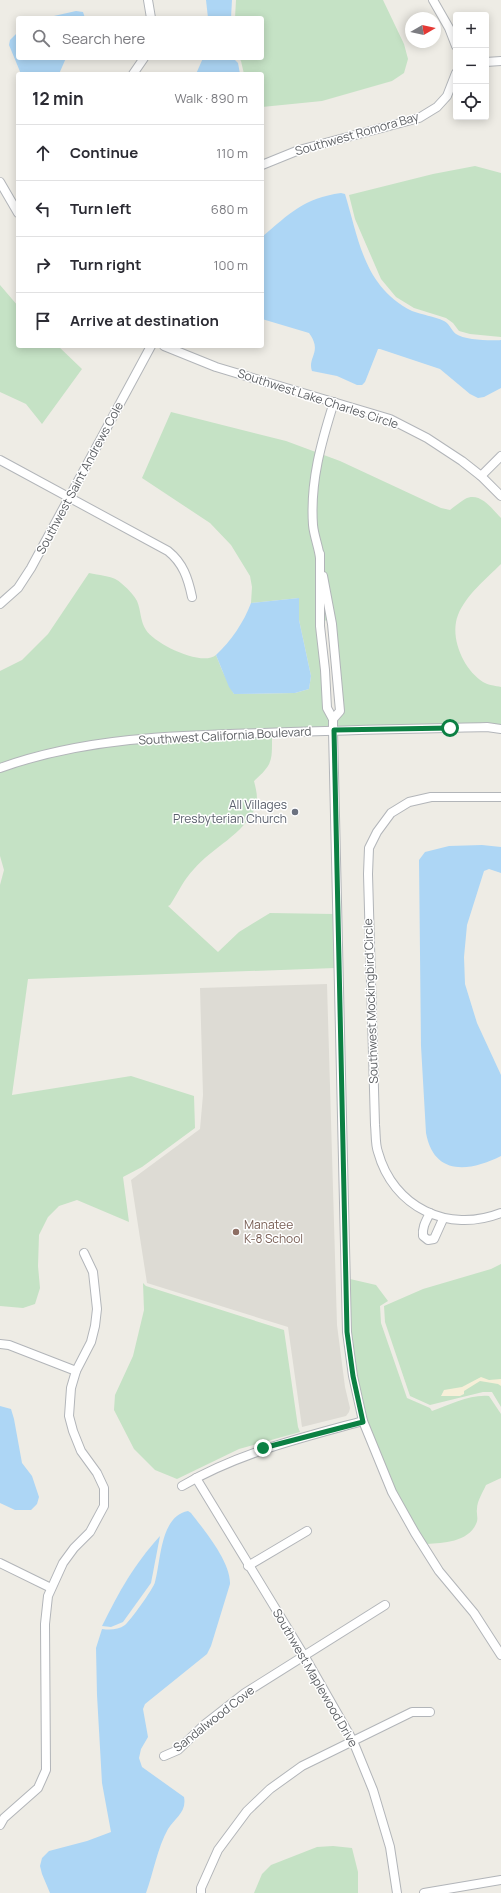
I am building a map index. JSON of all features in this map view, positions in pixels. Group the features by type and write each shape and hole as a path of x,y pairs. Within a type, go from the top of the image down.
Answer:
{"street":[{"path":"148,0 151,16"},
{"path":"433,0 449,28 453,38"},
{"path":"134,72 143,60"},
{"path":"489,62 501,61"},
{"name":"Southwest Romora Bay","path":"264,164 299,150 419,118 437,106 447,96 453,81"},
{"path":"0,182 16,210"},
{"name":"Southwest Saint Andrews Cole","path":"0,604 18,588 31,568 150,348"},
{"name":"Southwest Lake Charles Circle","path":"169,348 216,367 390,419 427,438 481,476 501,496"},
{"path":"333,719 340,711 333,635 320,554 313,526 314,486 320,446 334,402"},
{"path":"481,476 501,456"},
{"path":"0,460 174,556 186,572 192,597"},
{"path":"320,554 321,637 325,670 326,708 333,719 334,730 347,1332 353,1376 363,1422 392,1492 415,1533 440,1571 474,1613 501,1655"},
{"path":"321,637 333,635"},
{"name":"Southwest California Boulevard","path":"0,768 60,752 103,744 149,738 334,730 501,728"},
{"name":"Southwest Mockingbird Circle","path":"501,798 431,797 410,802 391,813 377,832 369,848 368,874 374,1117 377,1151 386,1173 398,1192 416,1206 443,1219 470,1221 485,1219 501,1213"},
{"path":"430,1213 422,1233 428,1240 434,1239 443,1219"},
{"path":"0,1825 4,1818 38,1788 46,1770 45,1624 51,1588 64,1563 74,1548 90,1532 104,1506 104,1488 98,1473 81,1451 73,1431 70,1416 71,1388 76,1371 91,1342 97,1309 93,1272 84,1253"},
{"path":"0,1344 9,1345 76,1371"},
{"path":"182,1486 196,1478 263,1448 363,1422"},
{"name":"Southwest Maplewood Drive","path":"196,1478 248,1566 305,1657 353,1741 373,1790 390,1847 397,1893"},
{"path":"248,1566 307,1531"},
{"path":"0,1563 51,1588"},
{"name":"Sandalwood Cove","path":"164,1756 178,1750 204,1726 245,1693 305,1657 384,1605"},
{"path":"201,1893 201,1888 218,1850 247,1811 270,1789 302,1766 412,1712 430,1712"},
{"path":"424,1893 501,1880"}],"shaded area":[{"name":"Manatee K-8 School","path":"327,984 337,1325 345,1387 350,1408 346,1416 302,1427 288,1327 147,1283 131,1180 200,1129 203,1095 200,988"}],"green space":[{"path":"236,0 383,0 404,44 408,59 404,73 392,81 322,101 264,107 264,72 244,72 240,60 264,60 264,16 235,16"},
{"path":"475,166 501,173 501,337 470,334 459,331 453,323 446,318 414,308 396,297 381,279 355,219 349,195 433,174"},
{"path":"0,285 16,304 16,348 60,348 82,369 42,424 26,404 0,392"},
{"path":"171,412 286,441 340,461 441,508 450,510 463,500 470,497 481,499 490,506 501,518 501,564 466,601 458,615 455,633 460,653 470,670 483,682 501,687 501,725 337,727 333,642 330,620 322,621 329,727 59,748 0,764 0,671 22,660 48,634 89,573 115,579 127,589 137,601 146,630 159,642 190,656 209,658 216,655 234,694 295,693 309,689 311,676 299,620 299,598 251,603 252,587 250,576 231,545 210,523 142,478"},
{"path":"272,736 270,762 265,770 254,781 257,802 250,817 236,833 201,861 190,873 168,906 218,952 239,932 270,913 334,914 335,968 28,979 12,1095 131,1076 194,1096 195,1128 142,1167 123,1177 129,1222 77,1200 59,1206 48,1217 39,1235 38,1266 40,1288 35,1304 23,1308 0,1306 0,885 4,870 0,856 0,771 66,753 134,743 169,740"},
{"path":"501,1264 501,1407 492,1392 483,1392 430,1405 410,1396 385,1322 384,1306 423,1289 491,1269"},
{"path":"350,1279 376,1285 388,1301 380,1306 381,1323 407,1398 430,1408 432,1411 468,1398 489,1396 501,1414 501,1478 486,1485 478,1503 476,1524 467,1535 461,1538 447,1542 427,1544 392,1484 374,1440 356,1373 352,1338"},
{"path":"143,1283 146,1286 284,1330 298,1427 300,1432 239,1449 177,1479 155,1470 134,1449 114,1410 115,1395 133,1356 144,1310"},
{"path":"333,1846 352,1848 358,1872 358,1893 254,1893 262,1874 271,1865 317,1847"}],"sand":[{"path":"481,1377 489,1380 501,1379 501,1386 498,1384 480,1381 464,1391 464,1394 460,1396 441,1396 444,1390 462,1387"}],"water":[{"path":"206,0 232,0 231,16 208,16"},
{"path":"76,11 83,12 84,16 54,16"},
{"path":"16,34 16,60 65,60 60,72 20,72 9,45 10,40"},
{"path":"202,60 235,60 238,63 240,72 197,72"},
{"path":"341,193 345,194 360,245 373,276 383,289 396,301 412,311 444,321 456,334 465,338 478,340 501,340 501,388 484,397 478,398 470,394 440,369 380,349 378,349 365,382 362,385 357,385 337,376 312,371 311,362 315,345 309,333 264,320 264,235 298,208 328,195"},
{"path":"299,598 299,620 311,676 309,689 295,693 234,694 229,687 216,655 227,644 236,631 245,617 251,603"},
{"path":"482,845 501,847 501,873 489,869 484,871 467,925 464,957 465,984 477,1023 501,1075 501,1156 477,1165 454,1167 437,1157 430,1147 426,1133 421,1046 419,860 425,852 449,846"},
{"path":"0,1406 11,1409 22,1463 32,1476 39,1497 37,1504 31,1510 15,1510 0,1503"},
{"path":"188,1511 203,1528 222,1556 229,1575 230,1584 211,1646 207,1654 145,1704 143,1709 148,1737 141,1749 139,1758 142,1767 184,1797 184,1807 164,1837 146,1893 50,1893 40,1866 42,1858 49,1851 87,1841 111,1832 102,1783 97,1695 96,1648 102,1629 108,1630 120,1628 125,1625 151,1591 155,1582 163,1540 167,1530 172,1521 179,1515"},
{"path":"160,1536 151,1583 123,1622 111,1627 102,1626 128,1579 150,1547"}],"place":[{"name":"All Villages Presbyterian Church","path":"295,812"},
{"name":"Manatee K-8 School","path":"236,1232"}],"route":[{"path":"263,1448 363,1422 353,1376 347,1332 334,730 450,728"}]}
